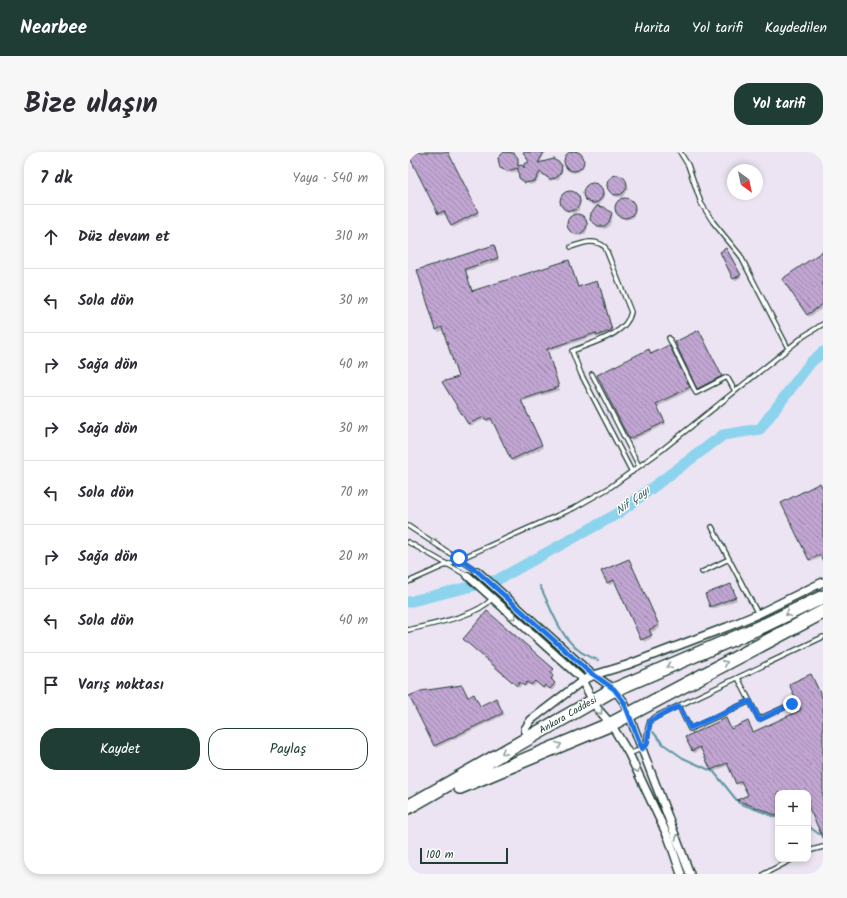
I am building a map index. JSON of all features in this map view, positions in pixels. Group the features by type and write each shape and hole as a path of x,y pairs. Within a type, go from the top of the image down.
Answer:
{"highway":[{"name":"Ankara Caddesi","path":"408,807 614,689 765,625 823,597"},
{"name":"Ankara Caddesi","path":"408,812 482,776 611,724 823,612"}],"street":[{"path":"477,571 594,675 614,689 624,702 677,836 690,874"},
{"path":"468,576 580,677 603,716 611,724 629,754 669,839 681,874"},
{"path":"528,738 525,729 531,720 582,681 594,675 627,665 758,614 823,582"},
{"path":"493,598 497,589"}],"lane":[{"path":"680,152 688,165 701,202 713,222 740,255 788,348"},
{"path":"571,247 593,242 605,247 632,312 628,322 621,328 572,351 581,374 632,472"},
{"path":"408,582 574,508 609,488 632,472 736,391 788,348 823,324"},
{"path":"669,338 696,393 727,377 736,391"},
{"path":"592,374 639,466"},
{"path":"408,526 477,571"},
{"path":"712,528 758,614"},
{"path":"408,542 468,576"},
{"path":"702,572 729,559"},
{"path":"408,630 463,615 479,608 493,598"},
{"path":"629,754 642,749 647,744 650,721 823,638"},
{"path":"738,678 759,720 792,704"},
{"path":"679,706 690,728 750,701"},
{"path":"811,850 823,847"},
{"path":"764,874 787,862"}],"building":[{"path":"574,151 581,154 584,161 581,168 574,171 567,168 564,161 567,154"},
{"path":"417,152 448,152 478,212 451,226 444,211 438,214 409,156"},
{"path":"504,152 514,153 518,158 518,166 522,165 524,168 524,164 529,162 523,152 544,152 538,163 554,159 562,165 561,172 556,178 550,179 540,172 535,181 525,183 519,178 518,168 507,171 500,168 498,158"},
{"path":"617,175 624,178 627,185 624,192 617,195 610,192 607,185 610,178"},
{"path":"593,183 600,186 603,193 600,200 593,203 586,200 583,193 586,186"},
{"path":"570,191 577,194 580,201 577,208 570,211 563,208 560,201 563,194"},
{"path":"625,198 632,201 635,208 632,215 625,218 618,215 615,208 618,201"},
{"path":"597,206 604,207 612,213 609,222 605,226 598,226 590,220 591,213"},
{"path":"577,214 584,217 587,224 584,231 577,234 570,231 567,224 570,217"},
{"path":"494,245 498,258 465,269 472,291 569,260 578,287 597,281 612,330 597,336 596,333 547,349 559,387 521,400 542,445 511,460 491,418 486,420 484,417 468,424 442,382 458,377 442,327 436,330 417,270"},
{"path":"726,248 741,275 733,279 720,252"},
{"path":"823,251 823,304 807,315 782,279"},
{"path":"699,330 722,376 697,389 675,342"},
{"path":"669,345 690,387 656,404 665,422 629,439 597,375 649,349 651,354"},
{"path":"820,483 823,488 823,561 820,555 809,560 781,503"},
{"path":"629,559 659,625 649,630 652,635 641,640 614,580 607,583 601,571"},
{"path":"731,584 736,597 710,607 705,594"},
{"path":"487,611 554,669 550,673 553,676 551,679 555,683 550,689 545,685 543,688 535,681 531,685 527,682 524,686 520,682 517,686 463,639"},
{"path":"811,674 823,699 823,838 811,812 811,790 775,790 775,815 737,800 748,795 741,781 736,784 727,763 711,770 700,747 692,751 685,737 726,718 731,729 748,721 753,732 801,710 789,684"},
{"path":"462,685 468,697 474,694 480,706 496,698 503,713 434,746 409,696 421,691"}],"waterway":[{"name":"Nif Çayı","path":"408,602 497,580 617,514 723,435 760,429 811,362 823,352"},
{"path":"540,586 556,620 568,640 586,655 598,660"},
{"path":"653,732 663,744 683,758 714,772 739,803 775,817"},
{"path":"811,828 819,834 823,833"}],"route":[{"path":"459,558 477,571 587,670 614,689 624,702 642,749 647,744 648,726 650,721 657,716 679,706 690,728 750,701 759,720 792,704"}]}
